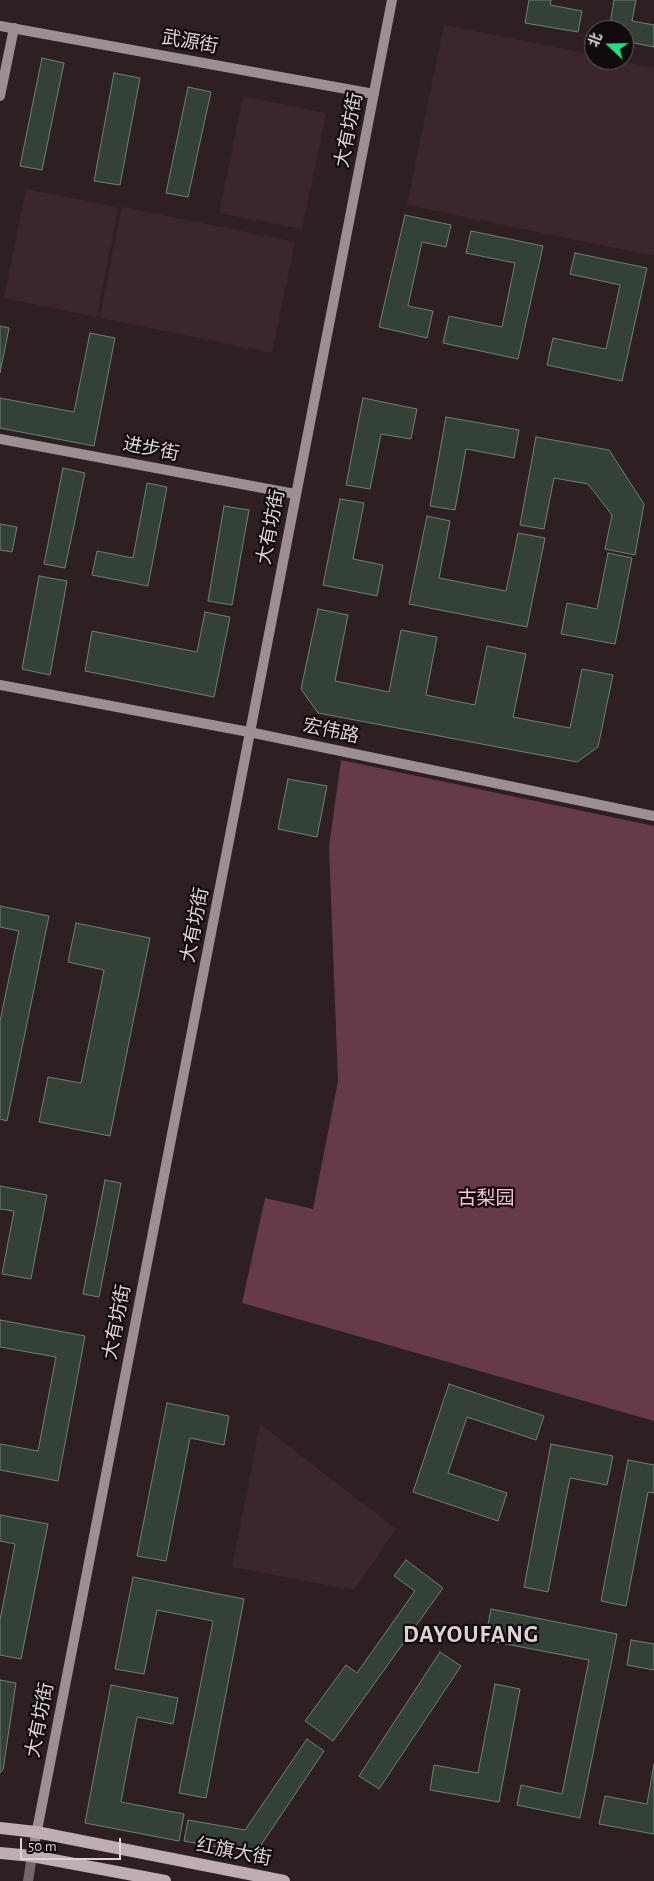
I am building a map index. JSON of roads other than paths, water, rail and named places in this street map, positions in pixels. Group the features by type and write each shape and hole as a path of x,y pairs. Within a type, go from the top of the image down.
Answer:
{"main road":[{"name":"大有坊街","path":"32,1856 392,0"},
{"name":"武源街","path":"0,26 374,94"},
{"path":"0,96 14,28"},
{"name":"进步街","path":"0,439 296,494"},
{"name":"宏伟路","path":"0,684 249,732 654,816"},
{"name":"红旗大街","path":"0,1828 36,1832 284,1881"},
{"path":"0,1853 32,1856 165,1881"}],"street":[{"path":"28,1881 32,1856"}],"district":[{"name":"DAYOUFANG","path":"471,1635"}],"park label":[{"name":"古梨园","path":"486,1198"}]}
